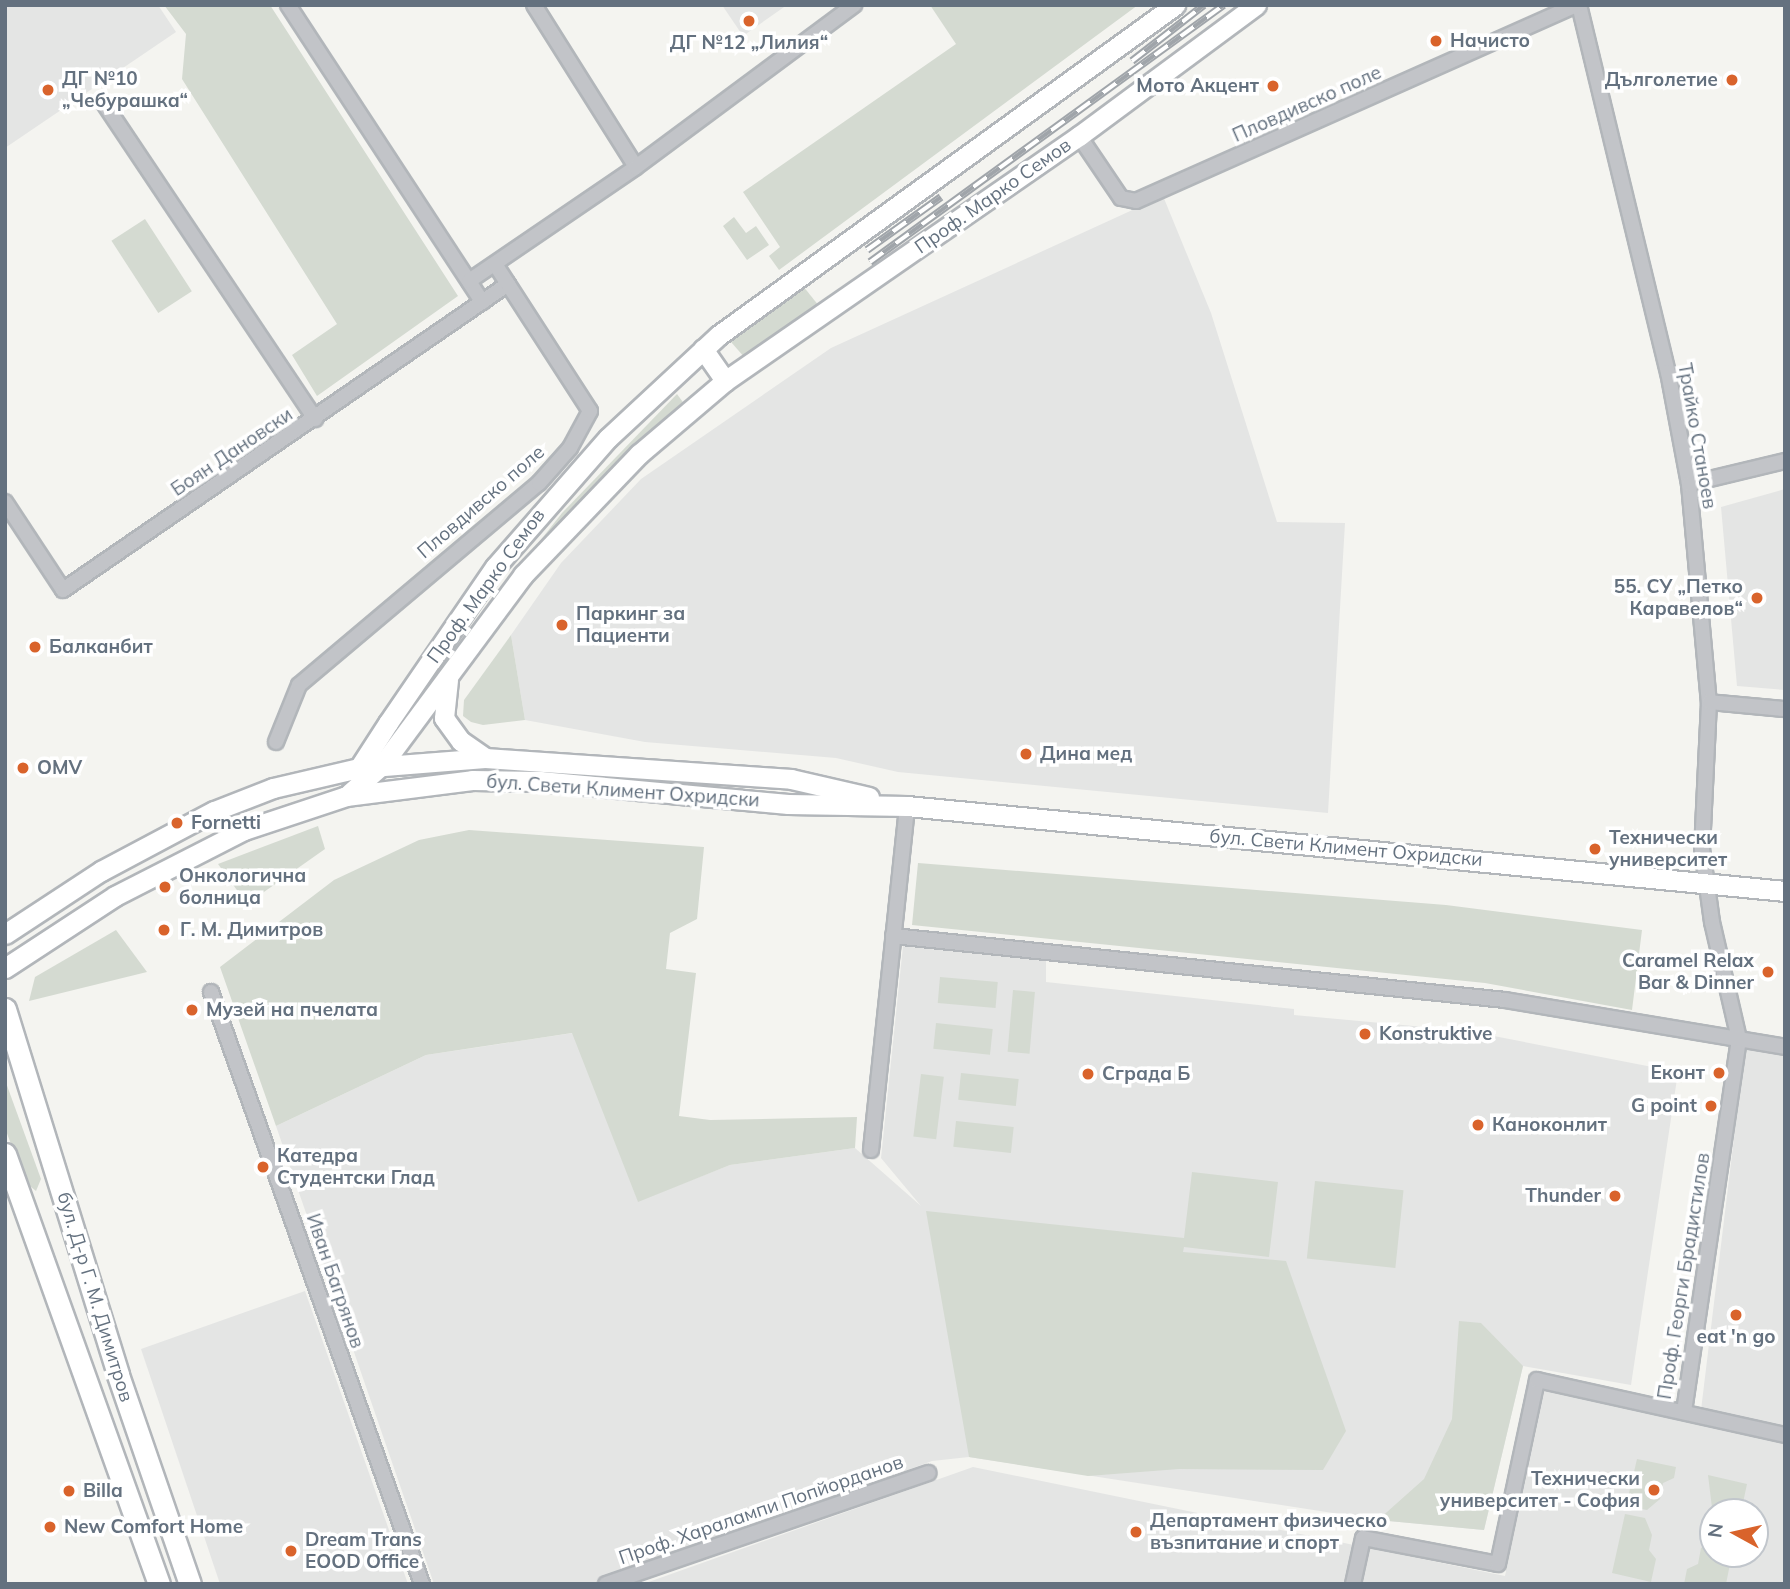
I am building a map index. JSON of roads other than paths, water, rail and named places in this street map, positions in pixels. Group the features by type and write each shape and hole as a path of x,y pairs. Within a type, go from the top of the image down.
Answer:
{"main road":[{"name":"Проф. Марко Семов","path":"364,781 495,567 549,500 703,349 802,271 1175,5"},
{"name":"Проф. Марко Семов","path":"382,765 523,575 639,454 725,381 1079,136 1256,5"},
{"path":"703,349 725,381"},
{"path":"450,673 443,703 444,718 461,741 485,758"},
{"name":"бул. Свети Климент Охридски","path":"5,968 171,863 244,830 346,796 382,765 485,758 791,779 907,806"},
{"name":"бул. Свети Климент Охридски","path":"5,934 101,871 214,811 273,788 364,781 540,781 788,804 907,806 1785,891"},
{"name":"бул. Д-р Г. М. Димитров","path":"5,1009 118,1375 190,1584"},
{"name":"бул. Д-р Г. М. Димитров","path":"5,1154 159,1584"}],"street":[{"path":"288,5 482,302"},
{"path":"534,5 636,167"},
{"path":"469,281 636,167 854,5"},
{"name":"Пловдивско поле","path":"1079,136 1121,198 1136,201 1578,5"},
{"name":"Трайко Станоев","path":"1578,5 1668,372 1689,484 1709,702 1702,849 1706,882"},
{"path":"105,106 315,419"},
{"name":"Пловдивско поле","path":"276,742 299,685 539,483 570,448 590,411 495,264"},
{"name":"Боян Дановски","path":"5,502 63,590 508,284"},
{"path":"1689,484 1785,461"},
{"path":"1709,702 1785,709"},
{"path":"871,1150 907,806"},
{"name":"Проф. Георги Брадистилов","path":"1353,1584 1363,1538 1498,1564 1537,1380 1684,1411 1739,1039 1706,882"},
{"path":"892,936 1505,1000 1785,1047"},
{"name":"Иван Багрянов","path":"211,992 422,1584"},
{"path":"1684,1411 1785,1435"},
{"name":"Проф. Харалампи Попйорданов","path":"606,1584 928,1473"}],"railway":[{"path":"1132,61 1204,5"},
{"path":"870,262 1224,5"},
{"path":"867,250 941,197"}],"place":[{"name":"ДГ №12 „Лилия“","path":"749,21"},
{"name":"Начисто","path":"1436,41"},
{"name":"Дълголетие","path":"1732,80"},
{"name":"Мото Акцент","path":"1273,86"},
{"name":"ДГ №10 „Чебурашка“","path":"48,90"},
{"name":"55. СУ „Петко Каравелов“","path":"1757,598"},
{"name":"Паркинг за Пациенти","path":"562,625"},
{"name":"Балканбит","path":"35,647"},
{"name":"Дина мед","path":"1026,754"},
{"name":"OMV","path":"23,768"},
{"name":"Fornetti","path":"177,823"},
{"name":"Технически университет","path":"1595,849"},
{"name":"Онкологична болница","path":"165,887"},
{"name":"Г. М. Димитров","path":"164,930"},
{"name":"Caramel Relax Bar & Dinner","path":"1768,972"},
{"name":"Музей на пчелата","path":"192,1010"},
{"name":"Konstruktive","path":"1365,1034"},
{"name":"Еконт","path":"1719,1073"},
{"name":"Сграда Б","path":"1088,1074"},
{"name":"G point","path":"1711,1106"},
{"name":"Каноконлит","path":"1478,1125"},
{"name":"Катедра Студентски Глад","path":"263,1167"},
{"name":"Thunder","path":"1615,1196"},
{"name":"eat 'n go","path":"1736,1315"},
{"name":"Технически университет - София","path":"1654,1490"},
{"name":"Billa","path":"69,1491"},
{"name":"New Comfort Home","path":"50,1527"},
{"name":"Департамент физическо възпитание и спорт","path":"1136,1532"},
{"name":"Dream Trans EOOD Office","path":"291,1551"}]}
